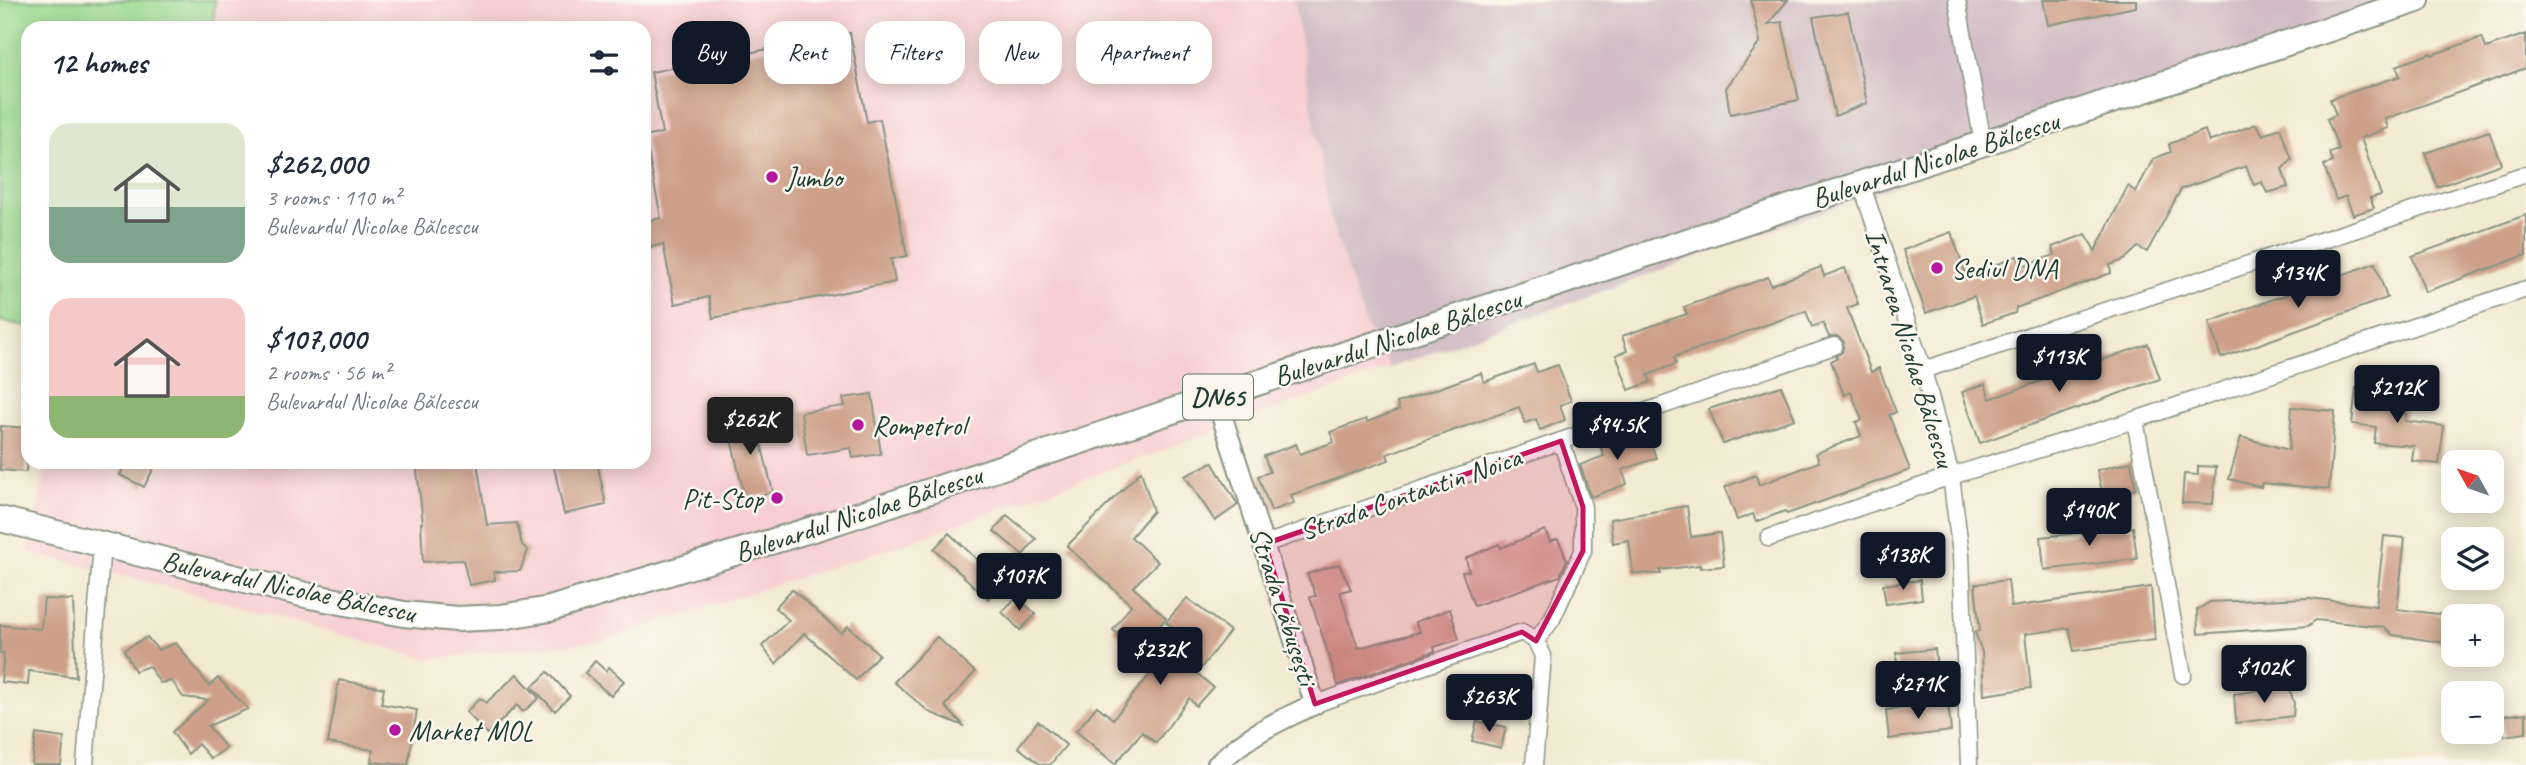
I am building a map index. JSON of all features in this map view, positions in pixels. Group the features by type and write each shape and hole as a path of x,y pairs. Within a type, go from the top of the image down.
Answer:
{"main road":[{"name":"Bulevardul Nicolae Bălcescu","path":"0,519 102,542 261,585 404,614 457,618 501,617 550,609 823,526 1216,398 2417,0"}],"street":[{"path":"1957,0 1983,143"},
{"path":"1923,370 2526,174"},
{"name":"Intrarea Nicolae Bălcescu","path":"1861,183 1923,370 1951,476 1961,555 1969,765"},
{"path":"1769,538 1951,476 2135,420 2526,289"},
{"name":"Strada Contantin Noica","path":"1265,544 1834,346"},
{"name":"Strada Lăbușești","path":"1216,398 1315,704 1264,727 1235,747 1217,765"},
{"path":"2135,420 2183,675"},
{"path":"1536,641 1552,619 1583,551 1583,508 1561,441"},
{"path":"85,765 102,542"},
{"path":"1315,704 1522,632 1536,641 1543,656 1534,765"}],"highlighted area":[{"path":"1561,441 1583,507 1583,551 1536,641 1522,632 1315,704 1265,544"}],"shaded area":[{"path":"215,0 1294,0 1330,218 1365,323 1390,368 912,541 602,641 428,659 195,594 28,552 46,469 651,469 651,21 214,21"},
{"path":"1294,0 2406,0 1390,368 1365,323 1330,218"}],"green space":[{"path":"0,0 215,0 214,21 21,21 21,325 0,321"}],"building":[{"path":"1751,0 1788,0 1768,24 1782,22 1799,100 1730,114 1726,88 1760,42"},
{"path":"2043,0 2136,0 2136,7 2048,25"},
{"path":"1848,12 1867,103 1835,116 1813,17"},
{"path":"2526,34 2526,68 2385,119 2388,128 2361,138 2381,195 2370,198 2374,208 2353,215 2346,196 2336,200 2324,165 2333,162 2330,153 2339,150 2327,119 2336,115 2330,99 2400,76 2396,66 2431,53 2432,55 2482,37 2486,48"},
{"name":"Jumbo","path":"851,38 867,122 880,119 907,256 891,259 895,282 713,318 709,297 675,304 663,244 651,247 651,220 661,218 651,167 651,136 662,133 651,72 672,68 672,84 750,84 750,53 764,50 764,84 851,84"},
{"path":"2256,124 2263,135 2280,128 2292,160 2282,169 2288,187 2267,193 2262,182 2254,185 2246,166 2181,189 2147,252 2138,247 2124,260 2110,265 2111,273 2016,308 2015,313 1983,324 1974,296 1926,313 1903,250 1951,232 1967,277 2017,256 2022,266 2055,255 2052,247 2086,234 2095,251 2128,186 2136,192 2153,159 2171,152 2169,144 2205,130 2209,142"},
{"path":"2489,131 2501,164 2437,187 2425,153"},
{"path":"2526,215 2526,255 2425,292 2412,256"},
{"path":"2375,263 2387,298 2221,358 2209,322"},
{"path":"1821,267 1824,276 1845,268 1858,304 1847,308 1871,372 1879,368 1896,412 1889,415 1910,470 1787,514 1785,511 1756,522 1753,514 1737,520 1725,487 1756,475 1759,485 1819,462 1816,453 1861,436 1856,422 1862,420 1851,392 1844,395 1831,361 1842,352 1844,342 1837,336 1829,337 1823,323 1812,327 1806,311 1674,357 1676,364 1648,375 1651,382 1629,390 1616,355 1627,351 1622,336 1687,314 1684,307 1768,277 1771,285"},
{"path":"2148,344 2160,379 1980,443 1962,392 1985,384 1990,399"},
{"path":"1534,364 1537,372 1558,365 1571,401 1560,405 1565,420 1540,430 1536,419 1525,423 1519,407 1387,454 1389,460 1291,495 1294,503 1271,511 1258,476 1270,472 1264,456 1296,444 1300,454 1334,442 1330,432 1399,410 1397,403 1481,373 1484,382"},
{"path":"1781,386 1795,419 1723,444 1709,409"},
{"path":"2356,388 2374,390 2373,395 2407,397 2405,421 2444,426 2439,464 2412,461 2414,446 2374,443 2376,427 2352,424"},
{"path":"872,394 881,454 853,458 851,448 807,455 801,412 845,406 843,398"},
{"path":"2292,407 2335,411 2329,489 2262,483 2261,487 2229,479 2241,437 2289,450"},
{"path":"754,415 773,492 745,499 727,422"},
{"path":"1,426 21,427 21,469 26,469 26,472 0,470"},
{"path":"1646,429 1656,458 1622,470 1627,484 1591,497 1580,465 1604,456 1600,446"},
{"path":"1212,462 1238,505 1215,521 1185,476"},
{"path":"2131,462 2136,489 2103,495 2097,470"},
{"path":"2198,466 2216,467 2213,504 2182,503 2184,474 2198,475"},
{"path":"123,469 153,469 144,487 120,475"},
{"path":"417,469 478,469 487,525 517,523 522,545 528,550 520,571 494,572 495,580 469,585 463,560 423,562 423,523"},
{"path":"554,469 598,469 606,505 564,514"},
{"path":"1141,471 1153,511 1131,537 1158,562 1133,587 1166,618 1139,651 1113,630 1131,605 1067,546"},
{"path":"1687,506 1691,537 1720,533 1724,566 1700,568 1700,565 1660,570 1661,574 1633,573 1629,540 1613,543 1610,519"},
{"path":"1007,515 1036,539 1023,555 994,531"},
{"path":"2133,527 2137,559 2044,570 2041,537"},
{"path":"1545,530 1550,542 1558,539 1567,560 1560,576 1474,606 1462,572 1469,571 1466,558 1499,544 1501,548"},
{"path":"949,533 1001,582 988,599 934,549"},
{"path":"2384,536 2405,538 2397,609 2441,614 2441,642 2393,635 2383,627 2316,620 2308,626 2198,634 2197,610 2210,602 2309,598 2376,606"},
{"path":"1339,564 1351,589 1340,592 1358,648 1420,632 1415,622 1450,609 1459,639 1434,647 1435,651 1338,685 1310,597 1316,596 1307,574"},
{"path":"1920,580 1922,599 1886,604 1883,585"},
{"path":"2008,580 2011,607 2151,587 2155,640 2074,651 2069,628 2025,634 2031,688 1984,695 1982,652 1975,632 1980,631 1975,584"},
{"path":"792,589 841,633 848,626 879,654 856,680 804,633 776,664 762,646 789,620 775,608"},
{"path":"1017,597 1036,614 1020,630 1002,612"},
{"path":"1187,598 1230,631 1197,673 1213,687 1196,706 1189,698 1156,743 1142,732 1115,764 1076,731 1097,706 1113,719 1151,673 1135,658 1147,645 1170,667 1192,644 1166,622"},
{"path":"44,599 73,600 76,677 29,671 28,685 1,682 4,653 0,653 0,625 41,629"},
{"path":"147,637 158,650 176,643 209,686 218,678 248,709 208,726 226,748 211,759 198,744 188,754 172,732 208,700 183,697 172,681 160,683 149,666 135,671 124,650"},
{"path":"937,637 975,672 945,706 964,726 929,712 894,682"},
{"path":"1935,649 1937,670 1898,674 1896,653"},
{"path":"595,661 606,671 609,667 624,681 611,696 585,673"},
{"path":"548,672 570,696 555,711 532,687"},
{"path":"517,674 539,698 523,712 517,705 488,734 466,712 480,698 486,703"},
{"path":"339,680 384,688 381,704 417,710 408,765 371,762 373,750 328,743"},
{"path":"2288,686 2294,703 2293,716 2236,723 2234,694"},
{"path":"1948,703 1951,731 1889,739 1886,710"},
{"path":"2526,713 2526,733 2504,736 2504,716"},
{"path":"1038,721 1066,745 1050,765 1041,765 1018,747"},
{"path":"1477,721 1506,727 1501,748 1472,741"},
{"path":"36,734 64,738 61,765 32,765"}],"place":[{"name":"Jumbo","path":"772,177"},
{"name":"Sediul DNA","path":"1937,268"},
{"name":"Rompetrol","path":"858,425"},
{"name":"Pit-Stop","path":"777,498"},
{"name":"Market MOL","path":"395,730"}]}
